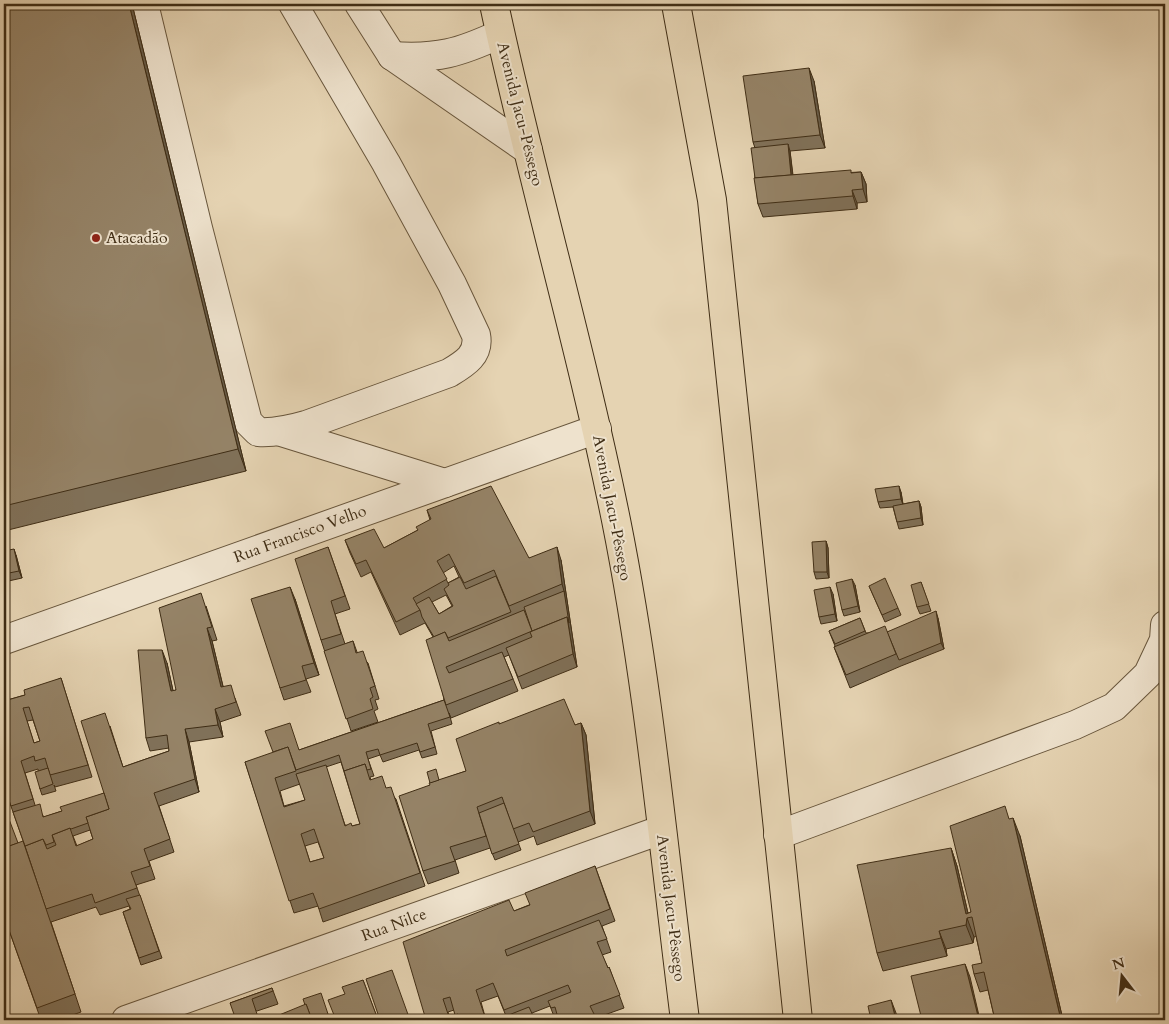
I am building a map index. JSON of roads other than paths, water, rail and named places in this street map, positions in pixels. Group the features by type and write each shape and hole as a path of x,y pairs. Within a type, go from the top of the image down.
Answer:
{"highway":[{"name":"Avenida Jacu-Pêssego","path":"494,4 597,428 616,522 638,644 685,1020"},
{"path":"676,9 712,200 798,1020"}],"street":[{"path":"144,4 198,228 248,422 258,432 281,432 306,425 449,373 470,360 477,342 476,335 456,291 386,163 293,4"},
{"path":"359,4 392,56 528,150"},
{"path":"392,56 435,57 471,48 500,34"},
{"name":"Rua Francisco Velho","path":"4,640 597,428"},
{"path":"281,432 445,483"},
{"path":"778,835 1075,725 1114,706 1148,674 1164,640 1165,625"},
{"name":"Rua Nilce","path":"126,1020 661,830"}],"place":[{"name":"Atacadão","path":"96,238"}]}
